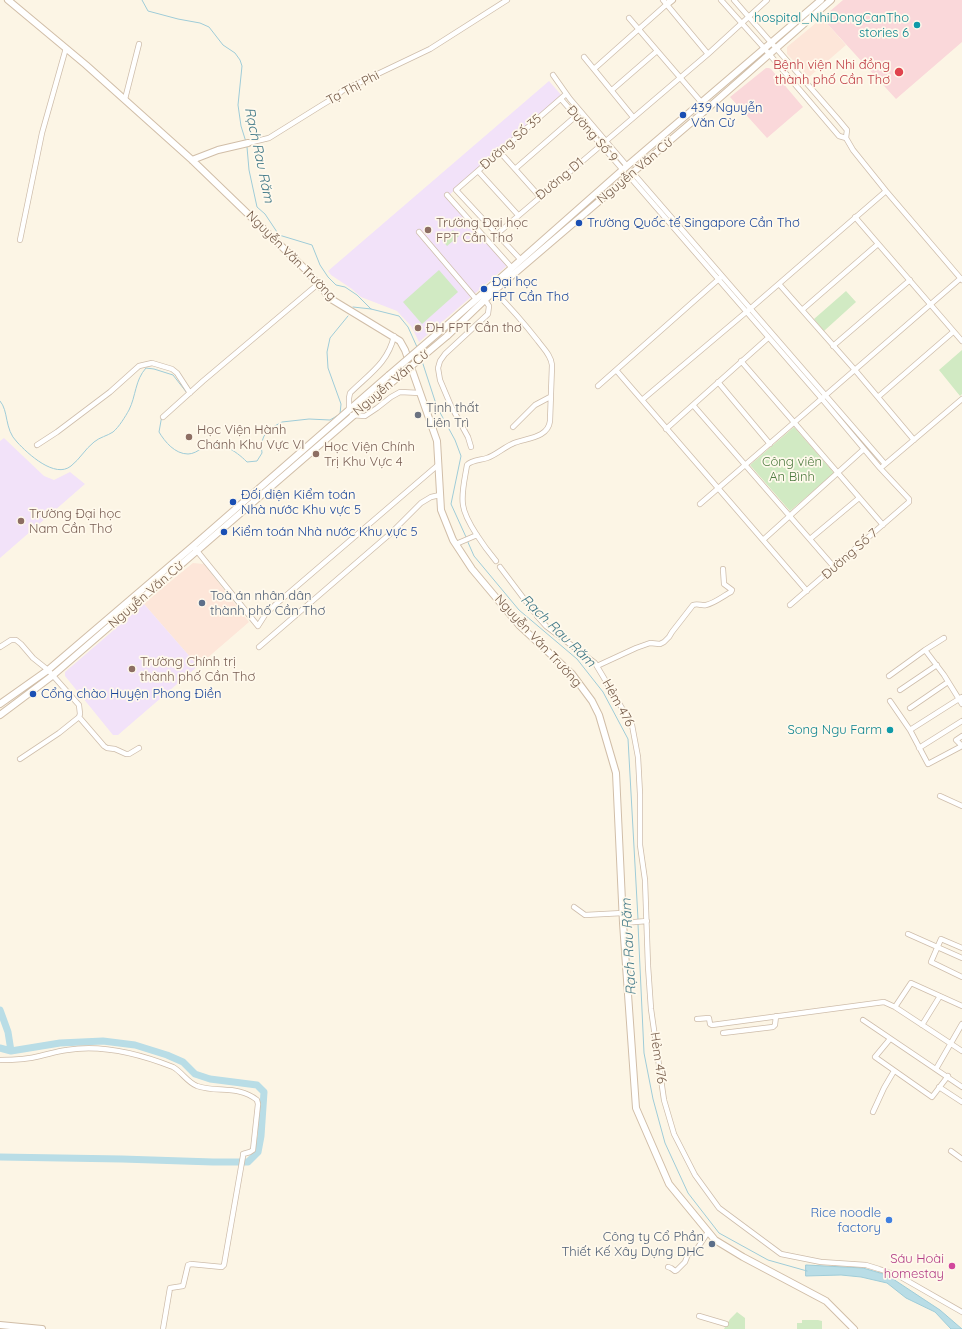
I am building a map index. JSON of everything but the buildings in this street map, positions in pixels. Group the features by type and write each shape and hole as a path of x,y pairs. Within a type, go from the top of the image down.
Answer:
{"main road":[{"name":"Nguyễn Văn Trường","path":"8,0 125,99 192,160 305,269 331,299 400,341 405,350 437,441 441,510 453,540 459,543 472,569 519,625 572,674 592,700 599,715 616,773 623,913 636,1108 669,1184 716,1240 743,1257 826,1301 854,1329"},
{"name":"Nguyễn Văn Cừ","path":"229,519 297,456 351,412 390,384 447,336 523,262 625,168 822,0"},
{"name":"Nguyễn Văn Cừ","path":"0,704 48,670 130,598 195,548 301,461 389,375 476,299 512,268 523,262 631,174 831,0"},
{"path":"702,103 707,109"},
{"name":"Tạ Thị Phi","path":"192,160 218,150 246,144"},
{"path":"625,168 631,174"},
{"path":"297,456 301,461"},
{"name":"Nguyễn Văn Cừ","path":"0,715 52,676 136,604 195,548"},
{"path":"130,598 136,604"},
{"path":"0,1324 42,1329"}],"street":[{"name":"Tạ Thị Phi","path":"246,144 269,138 342,92 430,49 507,0"},
{"path":"722,0 839,136 846,138"},
{"path":"700,504 930,304 961,279 853,150 846,138 847,130 838,118 734,0"},
{"name":"Đường D1","path":"497,234 708,54 767,0"},
{"path":"594,69 639,30 668,1 708,54"},
{"path":"629,18 702,103"},
{"path":"125,99 139,44"},
{"path":"20,240 42,133 66,48"},
{"path":"612,90 657,51"},
{"path":"584,57 634,117"},
{"path":"553,75 566,94 606,141 625,168"},
{"name":"Đường Số 35","path":"497,234 456,190 566,94"},
{"name":"Đường Số 9","path":"561,99 602,145 625,168"},
{"path":"515,169 576,116"},
{"path":"499,151 540,197"},
{"path":"478,171 518,215"},
{"path":"631,174 720,278 768,338 885,464"},
{"path":"642,400 886,191"},
{"path":"447,195 512,268"},
{"path":"855,217 962,341"},
{"path":"419,232 476,299"},
{"path":"497,234 523,262"},
{"path":"802,310 878,244"},
{"path":"720,278 751,308 880,468 962,399"},
{"path":"598,386 720,278"},
{"path":"833,346 910,280"},
{"path":"163,417 266,327 318,284"},
{"path":"778,284 855,370 914,440"},
{"path":"494,291 517,315 550,357 552,365 548,427 538,436 511,444 489,458 468,463 464,486 463,506 476,536 496,561"},
{"path":"471,447 468,437 446,397 440,380 438,368 440,360 445,354 488,314 489,306 485,300"},
{"path":"878,397 954,332"},
{"path":"394,336 390,350 384,361 350,393 349,398 351,412 365,416 400,392 420,393"},
{"path":"666,429 768,338"},
{"path":"741,361 883,525"},
{"path":"37,444 57,432 110,392 139,366 152,363 172,369 190,393"},
{"path":"616,370 807,591"},
{"path":"718,382 770,444"},
{"path":"513,427 535,405 550,396"},
{"path":"693,405 834,567"},
{"path":"763,540 864,449"},
{"path":"195,548 258,626 265,615 275,605 438,465"},
{"name":"Đường Số 7","path":"790,605 909,502 909,499 880,468"},
{"path":"259,646 391,533 420,503 431,497 440,495"},
{"path":"810,539 859,498"},
{"path":"459,543 476,536"},
{"name":"Hẻm 476","path":"500,567 535,614 546,626 571,646 591,659 632,725 635,737 640,794 640,845 645,880 651,1009 664,1100 674,1134 695,1175 719,1208 781,1254 821,1262 866,1265 879,1269 899,1276 962,1312"},
{"path":"596,666 643,645 650,643 660,644 664,642 693,605 706,605 731,592 732,590 724,584 724,569"},
{"path":"889,676 944,638"},
{"path":"0,648 11,640 16,640 33,658 48,670 79,705 80,714 78,718 20,759"},
{"path":"925,650 961,698 962,704"},
{"path":"900,690 937,665"},
{"path":"910,708 948,682"},
{"path":"910,730 961,698"},
{"path":"890,701 910,730 928,764 962,746 956,740 962,736"},
{"path":"78,718 104,746 108,748 115,749 126,754 129,754 139,748"},
{"path":"919,748 962,721"},
{"path":"940,796 962,806"},
{"path":"574,906 585,915 623,913"},
{"path":"624,923 646,921"},
{"path":"908,934 962,958"},
{"path":"962,948 941,939 931,962 962,977"},
{"path":"895,1007 911,983 962,1006"},
{"path":"922,1025 940,996"},
{"path":"697,1018 709,1018 710,1023 712,1024 884,1002 895,1007 962,1051"},
{"path":"723,1033 773,1027 775,1025 776,1016"},
{"path":"863,1020 962,1086"},
{"path":"936,1069 962,1024"},
{"path":"890,1039 875,1057 932,1097 948,1076"},
{"path":"0,1060 39,1057 68,1049 109,1050 173,1067 190,1082 201,1087 237,1090 245,1092 257,1100 258,1104 253,1150 243,1154 224,1265 222,1267 188,1265 183,1286 170,1288 163,1329"},
{"path":"874,1112 884,1088 894,1071"},
{"path":"939,1087 962,1102"},
{"path":"952,1151 962,1159"},
{"path":"668,1267 675,1271 685,1262 688,1254 697,1249 708,1232"},
{"path":"699,1316 726,1324"}],"shaded area":[{"name":"Bệnh viện Nhi đồng thành phố Cần Thơ","path":"843,0 962,0 962,42 896,99 822,18"},
{"path":"822,18 846,45 809,77 787,54 787,47"},
{"path":"766,68 771,69 803,107 767,138 730,97"},
{"name":"Trường Đại học FPT Cần Thơ","path":"549,81 563,97 449,195 509,264 419,342 411,326 397,311 361,297 331,275 328,271"},
{"name":"Trường Đại học Nam Cần Thơ","path":"4,438 44,476 54,480 70,472 85,484 0,558 0,441"},
{"path":"193,563 204,564 249,622 198,666 144,604"},
{"name":"Trường Chính trị thành phố Cần Thơ","path":"144,604 198,666 118,735 113,735 65,676 65,672"}],"green space":[{"path":"453,230 459,236 447,246 442,240"},
{"path":"439,270 458,292 422,324 403,302"},
{"path":"846,291 856,302 824,331 814,319"},
{"path":"962,350 962,394 960,396 939,370"},
{"name":"Công viên An Bình","path":"794,427 834,473 790,511 750,465"},
{"path":"737,1312 745,1318 745,1329 724,1329 730,1319"},
{"path":"802,1320 822,1321 822,1329 797,1329 797,1323 802,1323"}],"water":[{"path":"806,1265 863,1268 887,1275 940,1310 962,1329 951,1329 935,1312 906,1298 887,1283 861,1277 841,1275 806,1276"}],"waterway":[{"name":"Rạch Rau Răm","path":"142,0 148,11 200,23 209,27 223,45 235,53 242,66 238,105 241,126 246,142"},
{"name":"Rạch Rau Răm","path":"247,147 249,170 257,207 265,214 279,235 312,245 320,265 328,277 336,285 345,287 357,295 371,309 399,316 408,327 417,347"},
{"path":"353,307 371,309"},
{"path":"166,411 162,415 159,432 164,440 175,450 190,454 202,448 215,445 232,450 247,462 257,461 262,453 261,444 264,436 271,428 282,422 309,419 330,420 340,414 341,404 328,368 327,352 330,338 348,316"},
{"name":"Rạch Rau Răm","path":"422,361 437,407 455,440 461,456 451,504 466,537"},
{"path":"0,401 5,410 10,432 17,442 28,453 42,463 57,469 65,469 71,466 94,442 113,432 124,419 131,405 142,373 146,368 173,375 187,393"},
{"name":"Rạch Rau Răm","path":"467,540 474,556 519,610 577,659 603,692 628,739 638,919"},
{"name":"Rạch Rau Răm","path":"638,924 644,1053 653,1099 665,1143 688,1193 719,1233 768,1260 807,1271"},
{"path":"0,1010 8,1032 11,1051"},
{"path":"0,1048 11,1051 60,1043 103,1041 135,1045 167,1055 183,1062 195,1074 210,1079 257,1085 264,1092 261,1136 258,1152 248,1162 0,1157"}],"place":[{"name":"hospital_NhiDongCanTho stories 6","path":"917,25"},
{"name":"Bệnh viện Nhi đồng thành phố Cần Thơ","path":"899,72"},
{"name":"439 Nguyễn Văn Cừ","path":"683,115"},
{"name":"Trường Quốc tế Singapore Cần Thơ","path":"579,223"},
{"name":"Trường Đại học FPT Cần Thơ","path":"428,230"},
{"name":"Đại học FPT Cần Thơ","path":"484,289"},
{"name":"ĐH FPT Cần thơ","path":"418,328"},
{"name":"Tịnh thất Liên Trì","path":"418,415"},
{"name":"Học Viện Hành Chánh Khu Vực VI","path":"189,437"},
{"name":"Học Viện Chính Trị Khu Vực 4","path":"316,454"},
{"name":"Đối diện Kiểm toán Nhà nước Khu vực 5","path":"233,502"},
{"name":"Trường Đại học Nam Cần Thơ","path":"21,521"},
{"name":"Kiểm toán Nhà nước Khu vực 5","path":"224,532"},
{"name":"Toà án nhân dân thành phố Cần Thơ","path":"202,603"},
{"name":"Trường Chính trị thành phố Cần Thơ","path":"132,669"},
{"name":"Cổng chào Huyện Phong Điền","path":"33,694"},
{"name":"Song Ngu Farm","path":"890,730"},
{"name":"Rice noodle factory","path":"889,1220"},
{"name":"Công ty Cổ Phần Thiết Kế Xây Dựng DHC","path":"712,1244"},
{"name":"Sáu Hoài homestay","path":"952,1266"}]}
